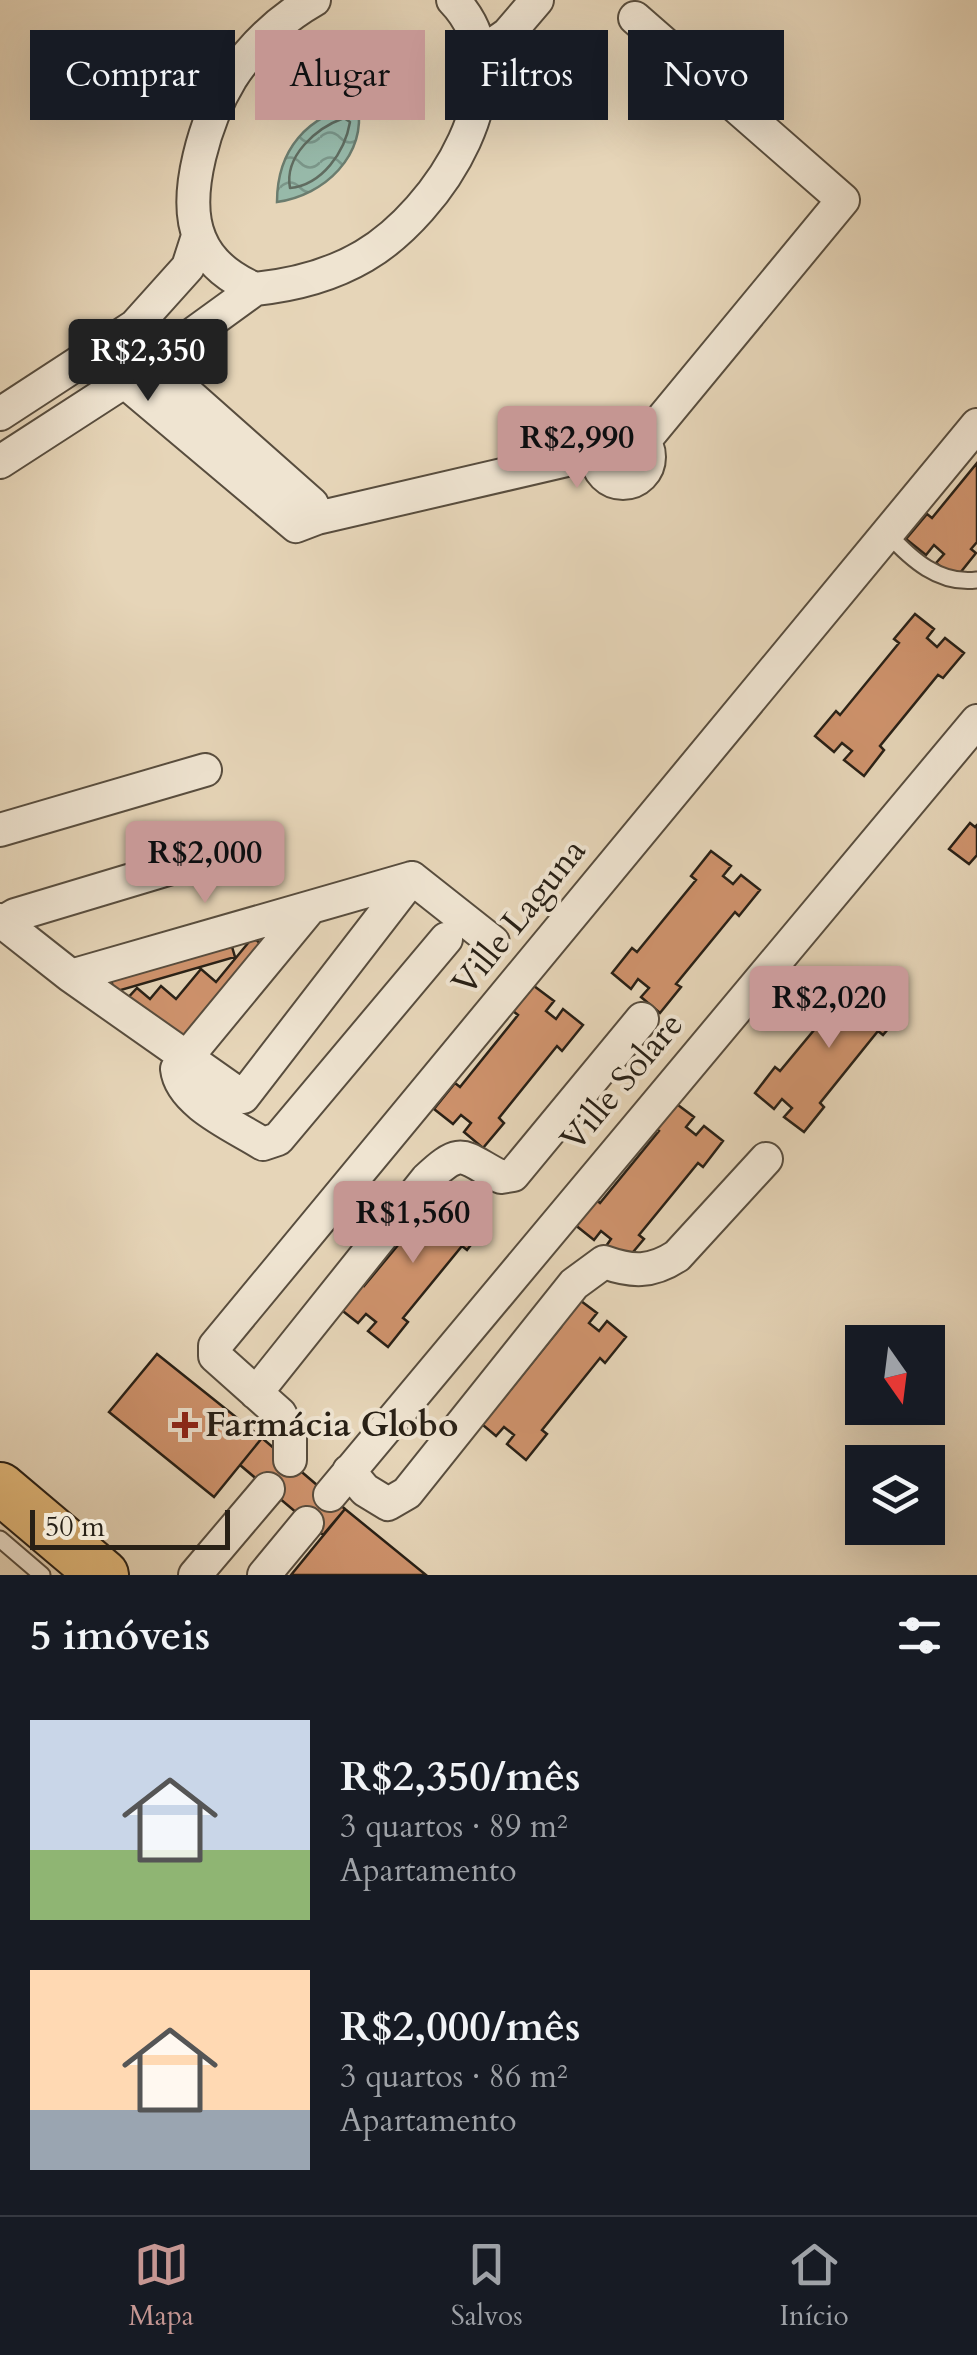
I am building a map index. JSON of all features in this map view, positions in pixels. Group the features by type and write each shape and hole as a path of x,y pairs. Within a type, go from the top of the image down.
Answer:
{"main road":[{"path":"0,1488 103,1575"}],"street":[{"path":"0,414 134,326 188,267 198,236 196,180 200,153 218,102 232,77 266,35 314,0"},
{"path":"454,0 473,30"},
{"path":"511,30 537,0"},
{"path":"124,382 312,504 317,518 597,453 600,444 616,432 626,431 644,441 843,200 634,18"},
{"path":"0,462 153,363 255,290 313,279 378,247 411,220 446,176 470,120"},
{"path":"198,236 217,265 255,290"},
{"path":"153,363 238,458"},
{"name":"Ville Laguna","path":"290,1460 288,1424 215,1356 215,1346 977,425"},
{"name":"Ville Solare","path":"766,1159 676,1256 662,1265 630,1271 604,1262 574,1284 407,1493 388,1504 340,1483 977,721"},
{"path":"0,830 206,770"},
{"path":"218,854 2,921 70,976 243,1096 412,878"},
{"path":"70,976 412,878"},
{"path":"412,878 492,942"},
{"path":"308,909 178,1069 179,1080 198,1102 264,1144 278,1139 446,939"},
{"path":"256,1393 427,1179 449,1158 470,1157 501,1177 513,1175 642,1019"},
{"path":"195,1575 268,1489"},
{"path":"264,1575 307,1523"}],"lane":[{"path":"886,533 912,560 956,583 977,580"},
{"path":"0,1539 42,1575"}],"water":[{"path":"319,120 359,120 349,156 338,170 311,191 277,202 282,166 310,126"}],"building":[{"path":"977,463 977,542 971,549 976,553 956,578 936,563 944,554 934,545 926,555 906,539 927,514 932,518"},
{"path":"915,614 934,629 927,638 937,647 945,638 964,653 943,678 938,675 880,746 884,750 864,776 844,760 852,751 842,743 834,752 815,736 836,711 840,715 899,643 894,639"},
{"path":"970,823 977,825 977,855 969,864 949,849"},
{"path":"711,851 731,866 723,876 733,884 741,875 760,890 739,916 735,912 676,984 681,987 660,1013 641,997 649,988 638,979 631,989 612,973 632,948 637,952 696,880 691,876"},
{"path":"253,937 266,949 182,1049 125,1001 137,988 150,999 161,986 176,999 201,969 216,982"},
{"path":"230,940 235,957 114,992 110,975"},
{"path":"855,970 874,986 866,995 877,1004 884,994 904,1010 883,1035 878,1031 820,1103 824,1107 804,1132 784,1117 792,1108 782,1099 774,1109 755,1093 775,1067 780,1071 839,1000 834,996"},
{"path":"534,986 554,1001 546,1011 556,1019 563,1009 583,1025 562,1051 557,1046 499,1118 504,1123 483,1148 464,1132 471,1123 461,1115 453,1124 434,1109 455,1083 460,1087 518,1015 513,1011"},
{"path":"674,1102 694,1117 686,1127 696,1135 704,1126 723,1141 703,1167 698,1163 639,1235 644,1239 623,1264 604,1249 611,1239 601,1231 594,1240 574,1224 595,1199 600,1203 659,1131 654,1127"},
{"path":"439,1185 458,1201 450,1210 461,1218 468,1209 487,1224 467,1250 462,1246 403,1318 408,1322 388,1347 368,1331 376,1322 366,1314 358,1323 339,1308 359,1282 364,1286 423,1215 418,1210"},
{"path":"577,1298 597,1313 589,1323 599,1331 607,1321 626,1337 605,1363 600,1358 542,1430 547,1434 526,1460 507,1444 514,1435 504,1427 496,1436 477,1420 503,1399 561,1327 556,1323"},
{"name":"Farmácia Globo","path":"157,1354 262,1438 214,1497 109,1412"},
{"path":"262,1438 345,1509 323,1535 240,1465"},
{"path":"345,1509 426,1575 291,1575"}],"place":[{"name":"Farmácia Globo","path":"185,1425"}]}
